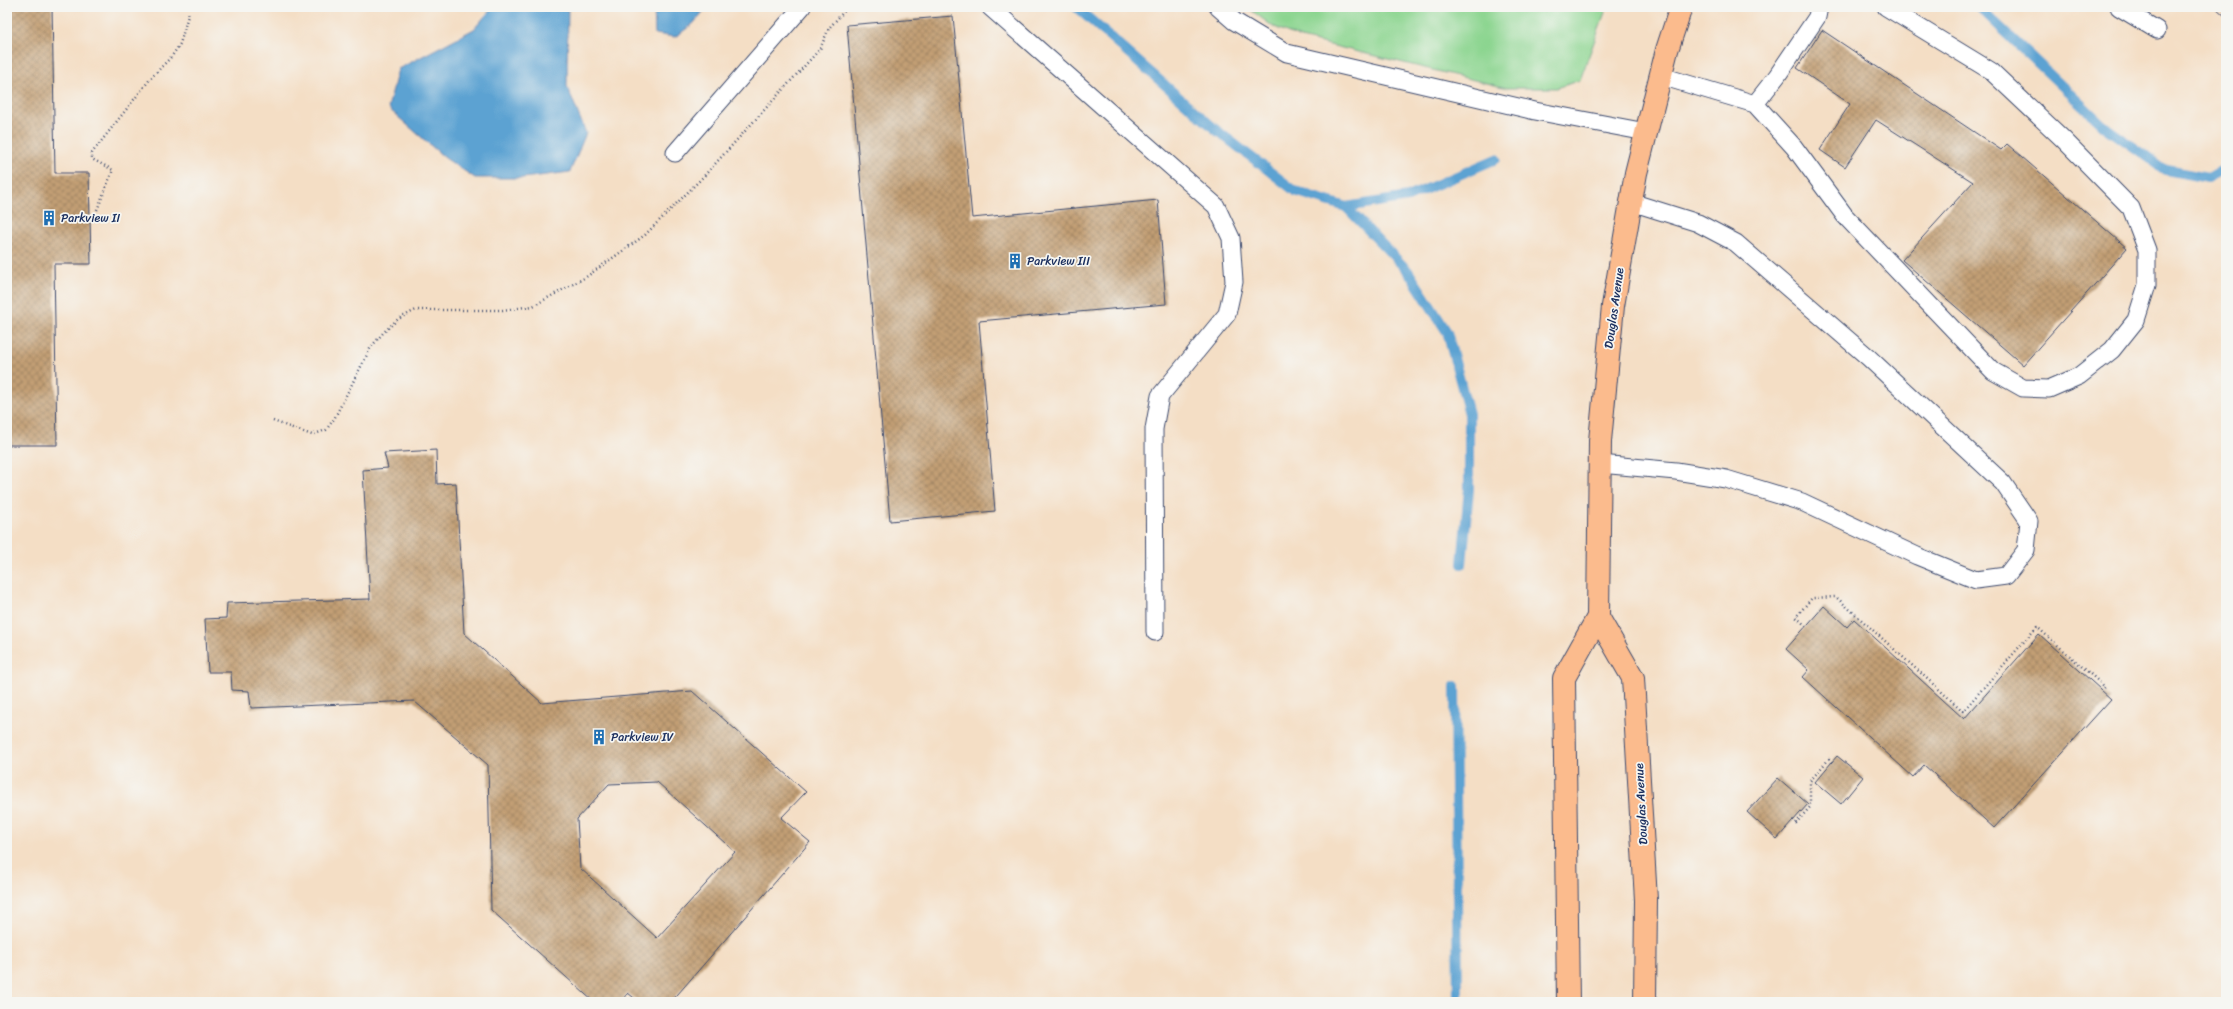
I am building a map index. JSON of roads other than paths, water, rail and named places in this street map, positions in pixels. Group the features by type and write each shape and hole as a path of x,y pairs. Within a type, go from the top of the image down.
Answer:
{"main road":[{"name":"Douglas Avenue","path":"1568,1002 1564,678 1598,616 1600,464 1613,306 1631,202 1646,132 1681,7"},
{"name":"Douglas Avenue","path":"1598,616 1633,678 1646,900 1645,1002"}],"lane":[{"path":"675,153 802,7"},
{"path":"990,7 1216,206 1231,238 1234,282 1227,314 1160,396 1154,429 1155,632"},
{"path":"1218,7 1234,21 1287,53 1535,111 1646,132"},
{"path":"1755,104 1777,76 1817,16 1819,7"},
{"path":"1661,76 1755,104 1794,147 1845,216 1993,371 2023,388 2049,389 2079,376 2112,350 2136,320 2148,285 2147,250 2131,208 2063,139 1990,71 1886,7"},
{"path":"2119,7 2157,30"},
{"path":"1600,464 1676,471 1726,479 1802,502 1917,556 1976,580 2006,576 2026,550 2029,521 2003,483 1868,357 1736,243 1698,223 1631,202"}],"water":[{"path":"493,7 568,7 567,86 586,133 570,172 523,178 475,178 445,158 388,108 398,69 474,29"},
{"path":"654,7 707,7 693,24 675,37 655,34"}],"waterway":[{"path":"1076,7 1215,129 1295,191 1346,207 1408,197 1496,159"},
{"path":"1979,7 2104,126 2166,170 2208,178 2226,168"},
{"path":"1346,207 1408,271 1447,332 1469,414 1469,489 1462,564"},
{"path":"1455,686 1458,1002"}],"place":[{"name":"Parkview II","path":"49,218"},
{"name":"Parkview III","path":"1015,261"},
{"name":"Parkview IV","path":"599,737"}]}
